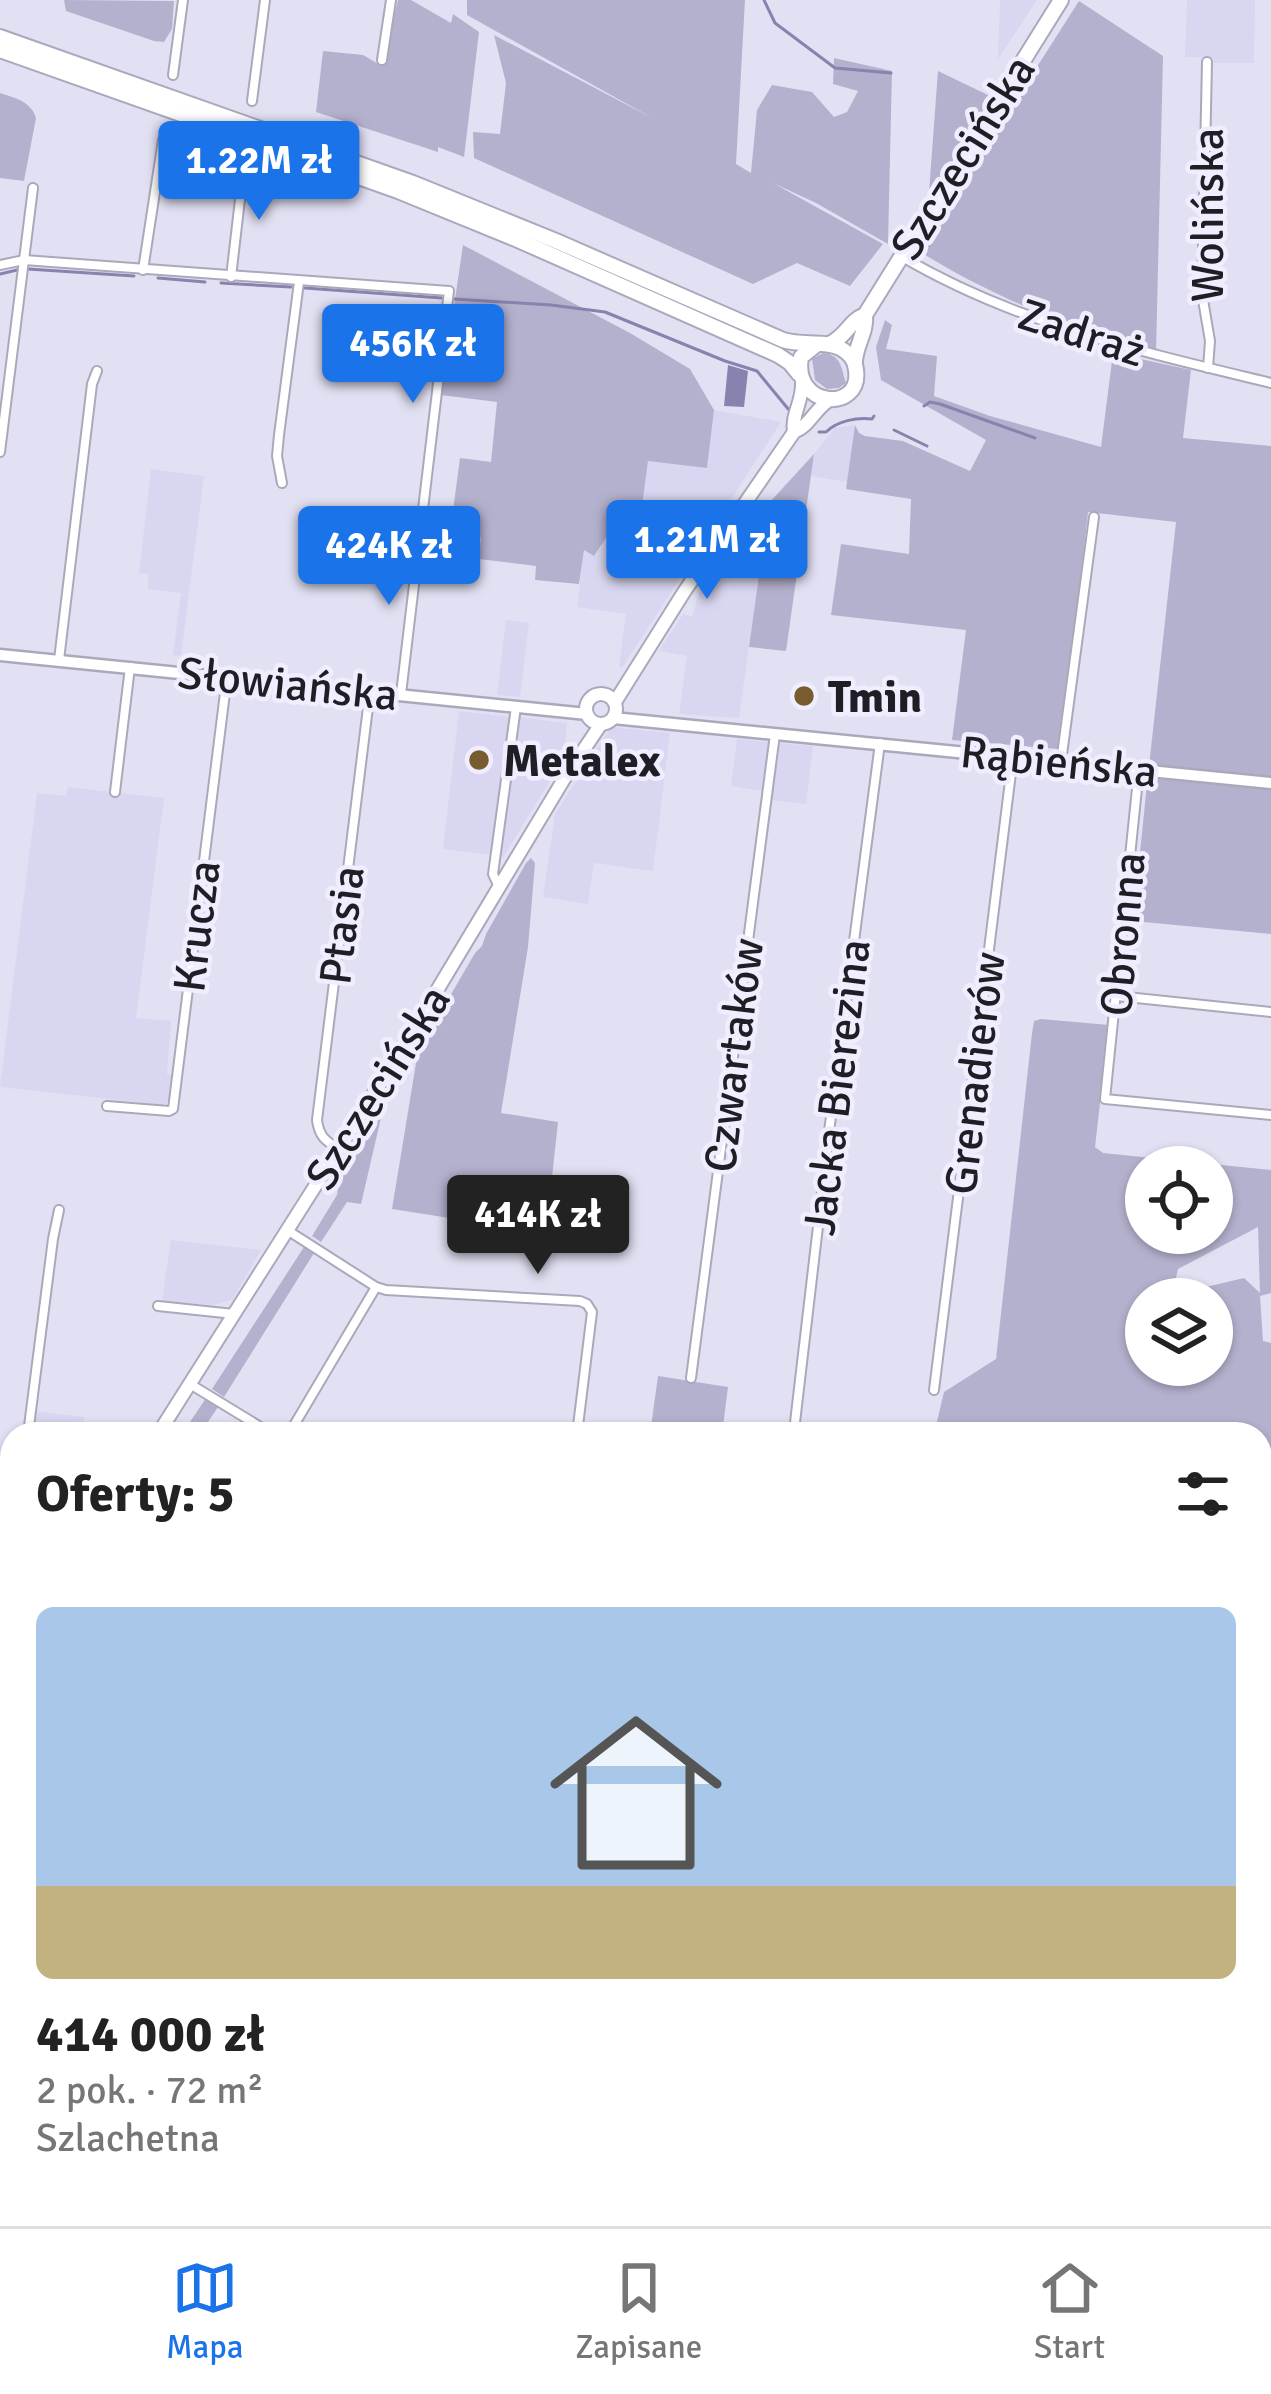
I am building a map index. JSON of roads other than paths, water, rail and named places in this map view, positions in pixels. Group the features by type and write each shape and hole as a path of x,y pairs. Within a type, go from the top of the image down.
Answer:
{"main road":[{"name":"Szczecińska","path":"823,345 844,335 865,315 1061,0"},
{"path":"0,37 413,183 783,340 845,351 855,361 855,386 843,397 818,396 778,355 458,215 0,50"},
{"name":"Szczecińska","path":"855,361 865,315"},
{"path":"801,379 802,356 823,345"},
{"name":"Szczecińska","path":"794,432 793,420 802,399 801,379"},
{"name":"Szczecińska","path":"166,1422 499,888 602,710 794,432 803,429 831,399"}],"street":[{"path":"173,75 182,0"},
{"path":"252,100 265,0"},
{"path":"382,60 391,0"},
{"name":"Wolińska","path":"1207,62 1202,294 1210,341 1208,368"},
{"path":"143,270 163,140"},
{"path":"231,277 244,165"},
{"path":"0,452 33,188"},
{"name":"Zadraż","path":"901,256 985,299 1052,325 1128,349 1271,383"},
{"path":"0,265 24,260 449,291 400,694"},
{"path":"282,483 279,435 299,282"},
{"path":"59,660 97,371"},
{"path":"1061,762 1094,517"},
{"name":"Słowiańska","path":"0,655 516,706 602,710"},
{"path":"116,793 130,668"},
{"name":"Krucza","path":"107,1106 173,1109 226,677"},
{"name":"Ptasia","path":"339,1149 325,1141 317,1120 370,692"},
{"path":"499,888 493,874 516,706"},
{"name":"Rąbieńska","path":"602,710 633,718 1271,783"},
{"name":"Czwartaków","path":"691,1378 775,733"},
{"name":"Jacka Bierezina","path":"795,1422 880,743"},
{"name":"Grenadierów","path":"934,1390 1013,757"},
{"name":"Obronna","path":"1139,769 1105,1100 1271,1115"},
{"path":"1118,996 1271,1012"},
{"path":"30,1422 59,1210"},
{"path":"287,1230 376,1287 392,1291 587,1304 592,1312 579,1422"},
{"path":"295,1422 376,1287"},
{"path":"158,1306 234,1314"},
{"path":"190,1384 252,1422"}],"waterway":[{"path":"764,0 775,23 835,68 891,73"},
{"path":"28,269 134,276"},
{"path":"0,274 17,270"},
{"path":"158,278 205,282"},
{"path":"221,283 291,287"},
{"path":"305,288 442,298"},
{"path":"455,299 605,312 757,371 789,410"},
{"path":"924,406 940,404 1035,438"},
{"path":"819,432 874,416"},
{"path":"894,430 927,446"}],"place":[{"name":"Tmin","path":"804,696"},
{"name":"Metalex","path":"479,760"}]}
